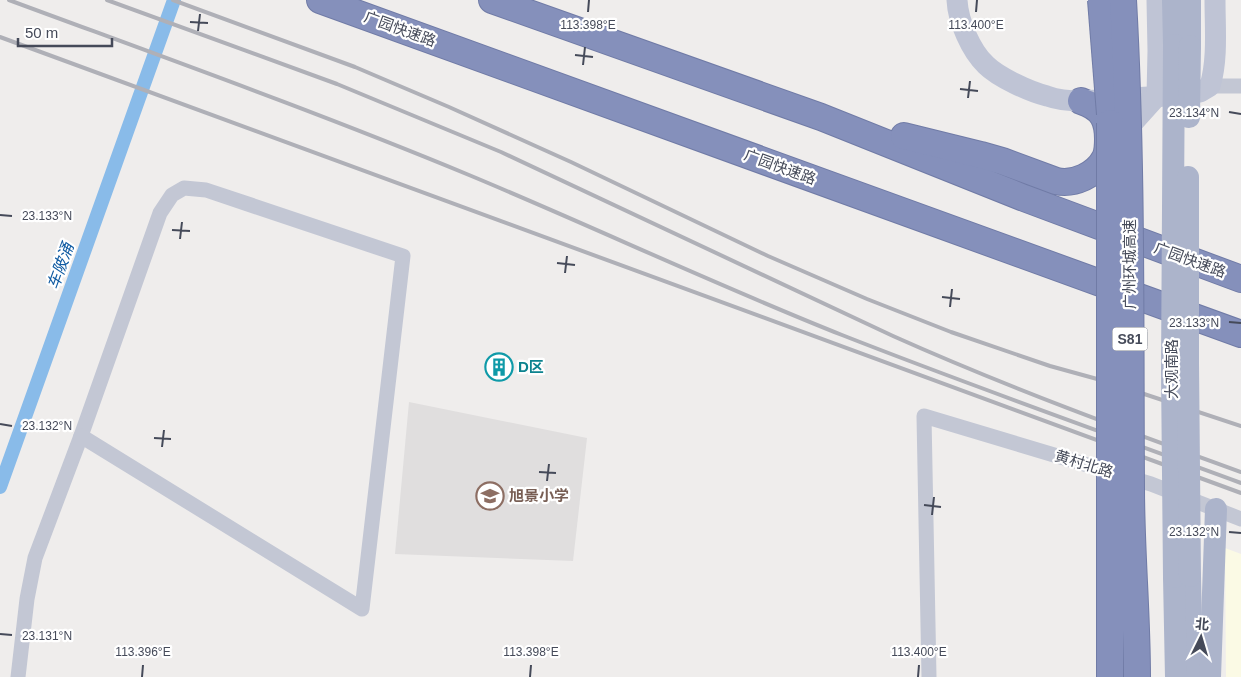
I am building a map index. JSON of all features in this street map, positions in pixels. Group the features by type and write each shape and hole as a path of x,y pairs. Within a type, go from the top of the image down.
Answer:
{"highway":[{"name":"广园快速路","path":"320,0 1241,334"},
{"name":"广园快速路","path":"492,0 821,117 1024,198 1241,279"},
{"name":"广州环城高速","path":"1103,0 1109,82 1110,677"},
{"name":"广州环城高速","path":"1123,0 1129,167 1131,505 1137,677"},
{"path":"821,117 981,155 1002,161 1044,178 1065,183 1075,181 1090,174 1100,165 1106,157 1109,143 1104,117 1091,105 1081,101"}],"main road":[{"name":"大观南路","path":"1173,0 1182,46"},
{"name":"大观南路","path":"1190,0 1182,46 1172,371 1182,576 1192,677"},
{"path":"1210,677 1216,510"},
{"name":"大观南路","path":"1176,677 1182,576"}],"street":[{"path":"956,0 962,24 972,47 986,65 1001,76 1046,96 1081,101 1184,95 1200,92 1210,86 1241,86"},
{"path":"1109,143 1157,96 1157,0"},
{"path":"1210,86 1214,74 1215,60 1214,0"},
{"path":"18,677 26,599 35,558 81,436 160,213 172,195 184,188 206,190 403,256 362,610 81,436"},
{"name":"黄村北路","path":"929,677 924,416 1151,484 1241,519"}],"shaded area":[{"name":"旭景小学","path":"409,402 587,438 573,561 395,554"},
{"path":"1225,548 1241,554 1241,677 1226,677"}],"waterway":[{"name":"车陂涌","path":"0,487 174,0"}],"railway":[{"path":"9,0 355,129 516,195 842,335 991,392 1241,483"},
{"path":"107,0 337,84 501,152 936,355 1066,407 1241,472"},
{"path":"173,0 355,67 449,107 571,162 768,256 867,299 951,332 1050,366 1108,382 1241,426"},
{"path":"0,37 1241,493"}],"place":[{"name":"D区","path":"499,367"},
{"name":"旭景小学","path":"490,496"}]}
